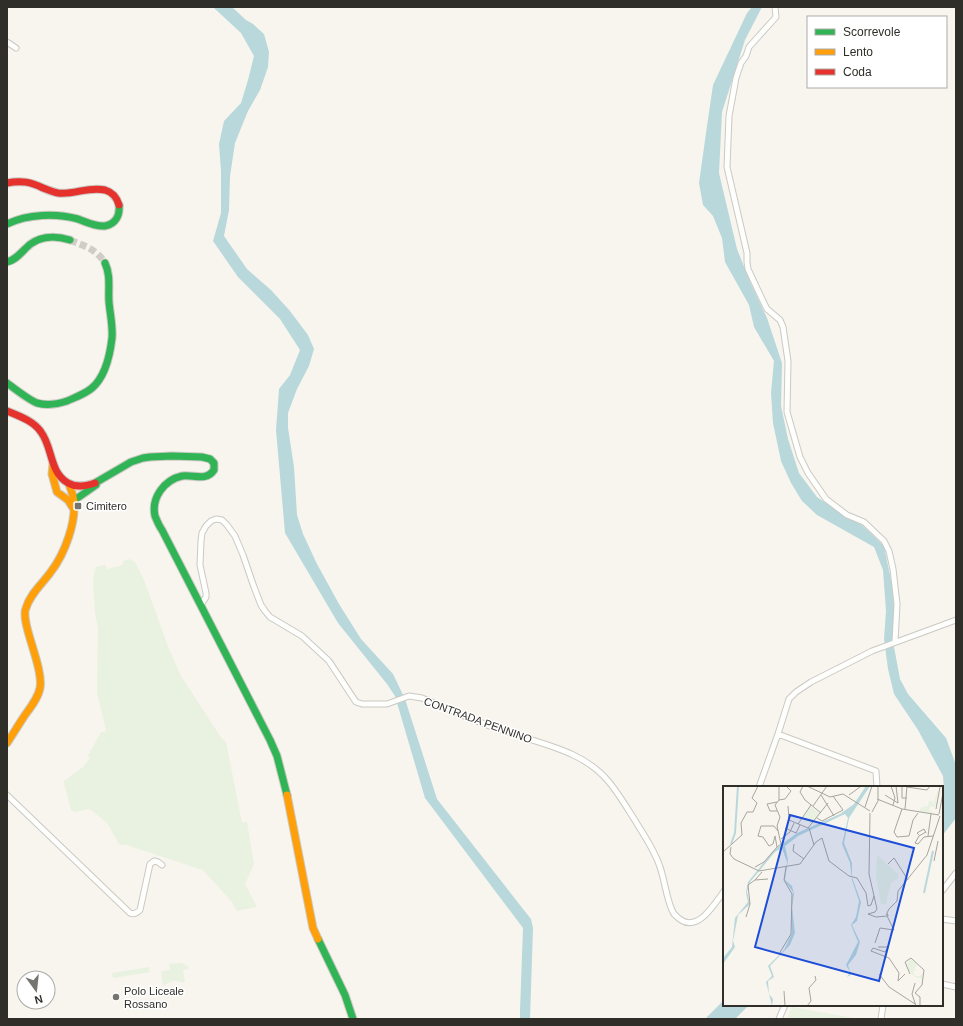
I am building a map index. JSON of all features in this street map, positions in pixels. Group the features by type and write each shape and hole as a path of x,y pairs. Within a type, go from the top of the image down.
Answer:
{"main road":[{"path":"7,183 16,180 26,181 58,193 70,193 93,188 102,189 110,192 116,197 120,207 119,214 113,223 105,226 96,225 70,217 59,216 22,218 7,224"},
{"path":"7,262 14,260 32,243 39,240 51,237 70,240"},
{"path":"7,384 14,387 34,402 48,405 57,404 79,396 89,391 96,385 103,373 112,334 109,304 110,280 108,268 105,263"},
{"path":"7,411 26,420 39,430 47,442 53,464 59,475 69,484 86,486 96,483 133,461 149,457 201,457 210,459 214,462 215,469 207,476 184,476 173,479 164,485 156,499 156,516 164,535 277,756 287,793 313,928 320,945 345,993 353,1019"},
{"path":"53,464 52,474 62,495 68,500 73,508"},
{"path":"62,495 75,497 96,485 102,479"},
{"path":"62,495 62,488 69,484"},
{"path":"7,743 34,702 40,688 39,672 25,625 24,614 31,597 51,573 62,555 69,532 75,497 69,484"}],"street":[{"path":"775,7 776,17 749,47 736,78 729,116 727,167 747,253 748,269 767,309 780,320 783,327 788,361 787,412 800,457 808,474 826,499 847,515 864,522 884,541 889,551 893,569 897,604 895,642"},
{"path":"7,42 16,48"},
{"name":"CONTRADA PENNINO","path":"202,603 206,598 206,593 200,565 200,541 202,533 211,520 222,520 235,536 261,605 270,617 302,636 330,661 356,702 373,705 387,704 409,696 422,698 503,731 575,755 597,769 609,782 625,804 655,852 671,908 675,916 688,923 698,921 706,914 723,892"},
{"path":"759,786 789,699 796,692 811,682 866,654 956,620"},
{"path":"778,734 876,771 877,786"},
{"path":"7,795 132,914 136,914 140,910 150,864 154,861 162,865"},
{"path":"943,890 956,873"},
{"path":"943,919 956,921"},
{"path":"943,984 956,987"},
{"path":"779,1019 785,1006"},
{"path":"881,1019 883,1006"}],"green space":[{"path":"129,559 135,562 144,580 169,649 181,676 222,739 226,742 242,823 247,822 254,864 245,884 257,907 237,911 232,902 203,870 119,844 108,824 90,809 75,812 71,810 64,781 83,767 90,758 88,756 101,732 105,732 106,730 97,693 98,628 95,612 93,584 94,573 96,567 105,565 107,569 123,565 123,561"},
{"path":"182,963 188,966 189,969 183,970 185,982 173,981 163,986 161,971 170,970 169,964"},
{"path":"149,967 150,972 113,978 112,973"},
{"path":"792,1007 859,1019 787,1019"}],"water":[{"path":"214,7 232,7 246,20 253,24 264,34 269,52 268,67 260,90 248,111 235,143 230,176 229,210 224,236 247,269 271,290 290,311 308,335 314,349 309,366 297,389 288,413 288,428 294,467 297,515 303,534 317,564 339,604 361,639 393,674 405,699 437,799 531,919 533,928 530,1019 520,1019 523,928 425,798 395,696 338,623 285,533 276,430 279,389 290,375 300,350 280,319 238,277 213,241 221,213 221,171 219,144 224,121 241,103 254,56 241,33"},
{"path":"752,7 762,7 745,40 722,112 719,173 737,249 767,318 782,363 781,406 788,439 799,473 817,497 845,516 862,525 884,546 892,585 894,607 894,647 900,679 908,694 946,738 956,765 956,818 943,835 943,776 918,730 894,694 888,669 884,639 886,611 883,570 874,547 817,515 802,501 791,483 781,461 773,423 771,393 774,361 754,327 749,305 725,262 722,238 713,216 703,205 699,183 713,85 747,13"},
{"path":"723,1001 723,1006 748,1006 735,1019 705,1019"}],"tunnel":[{"path":"70,240 94,251 105,263"}],"traffic: fast":[{"path":"7,224 33,216 51,215 69,217 95,225 105,226 115,221 118,216 119,205"},
{"path":"7,262 15,259 30,245 40,239 58,237 70,240"},
{"path":"7,383 34,402 41,404 56,404 64,402 83,394 97,383 104,372 112,338 109,302 109,277 105,263"},
{"path":"95,483 131,462 143,458 172,456 202,457 210,459 214,463 214,470 207,476 182,476 170,481 164,486 157,496 154,509 155,516 270,740 277,756 287,795"},
{"path":"74,506 76,499 96,485"},
{"path":"318,939 345,995 353,1019"}],"traffic: slow":[{"path":"53,464 52,474 57,492 68,500 73,508"},
{"path":"7,743 34,702 40,688 40,673 25,619 25,611 33,594 56,565 69,536 74,515 73,496 69,484"},
{"path":"287,795 313,928 318,939"}],"traffic: jam":[{"path":"7,183 26,182 58,193 70,193 93,189 105,190 114,196 119,205"},
{"path":"7,411 26,419 38,428 48,445 57,473 68,483 75,486 85,486 95,483"}],"place":[{"name":"Cimitero","path":"78,506"},
{"name":"Polo Liceale Rossano","path":"116,997"}]}
